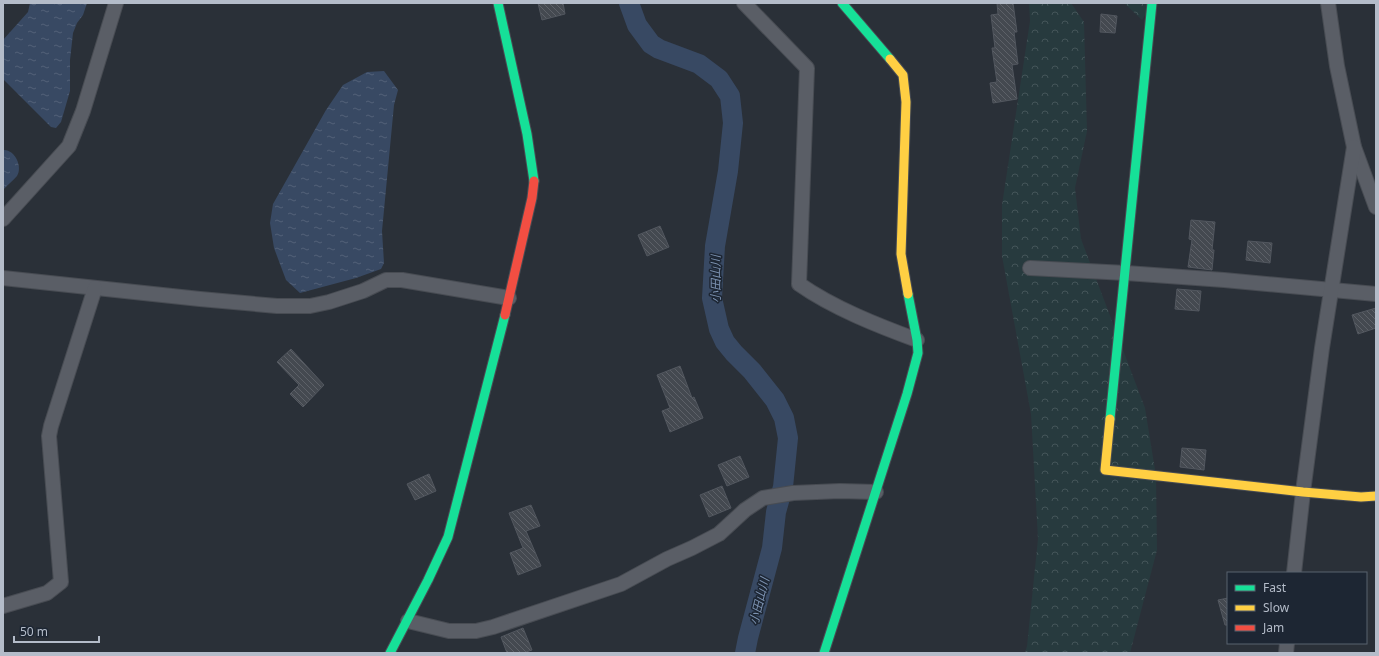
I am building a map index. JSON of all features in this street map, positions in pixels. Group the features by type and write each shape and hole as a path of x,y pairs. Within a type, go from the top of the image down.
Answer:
{"street":[{"path":"3,219 69,146 83,111 116,3"},
{"path":"390,653 408,621 448,537 509,298 532,198 534,184 527,134 498,3"},
{"path":"744,3 807,68 804,183 799,284 813,294 879,326 918,340"},
{"path":"824,653 876,492 918,353 918,340 901,254 906,102 903,75 842,3"},
{"path":"1152,3 1105,470 1302,492 1361,497 1376,496"},
{"path":"1328,3 1337,66 1354,148 1376,207"},
{"path":"1294,572 1302,492 1331,290 1354,148"},
{"path":"1030,268 1224,280 1376,294"},
{"path":"3,278 277,306 310,306 329,302 363,291 386,280 402,280 509,298"},
{"path":"3,606 47,593 61,582 49,436 95,288"},
{"path":"408,621 449,631 476,631 493,627 621,584 667,559 719,534 744,510 763,498 793,493 840,491 876,492"}],"green space":[{"path":"1029,3 1071,3 1084,22 1087,131 1075,188 1081,239 1145,408 1156,476 1157,550 1130,653 1025,653 1038,539 1031,414 1002,256 1002,205 1030,21"},
{"path":"1124,3 1153,3 1142,20"}],"water":[{"path":"30,3 87,3 83,15 77,23 73,33 70,60 70,91 61,122 56,128 51,127 3,79 3,40 28,12"},
{"path":"384,71 398,90 394,105 382,231 384,263 381,269 356,278 300,293 286,280 274,248 270,223 273,204 326,110 343,85 367,72"},
{"path":"3,150 11,152 17,159 19,172 3,190"}],"building":[{"path":"538,3 563,3 565,14 542,20"},
{"path":"997,3 1013,3 1017,32 1014,32 1018,64 1012,65 1017,99 993,103 990,83 997,82 992,48 995,48 991,15 998,14"},
{"path":"1101,14 1117,16 1115,33 1100,32"},
{"path":"1191,220 1215,222 1212,250 1214,250 1212,270 1188,267 1192,240 1189,239"},
{"path":"660,226 669,247 647,256 638,235"},
{"path":"1248,241 1272,243 1270,263 1246,260"},
{"path":"1177,289 1201,291 1199,311 1175,309"},
{"path":"1376,308 1376,328 1358,334 1352,315"},
{"path":"291,349 324,385 303,407 290,394 299,385 277,362"},
{"path":"680,366 692,398 694,397 703,418 670,432 662,411 670,408 657,375"},
{"path":"1182,448 1206,450 1204,470 1180,467"},
{"path":"740,456 749,477 727,486 718,465"},
{"path":"429,474 436,491 415,500 407,484"},
{"path":"722,486 731,508 709,517 700,495"},
{"path":"531,505 540,526 526,531 541,566 518,575 510,553 523,548 509,513"},
{"path":"1227,598 1227,625 1225,625 1218,600"},
{"path":"523,628 532,650 523,653 507,653 501,637"}],"waterway":[{"name":"小田山川","path":"629,3 637,25 651,44 659,49 699,64 719,79 730,96 733,123 728,171 715,246 712,298 719,329 725,342 752,371 775,400 784,418 788,438 783,487 776,512 772,548 745,653"}],"traffic: fast":[{"path":"498,3 527,134 534,181"},
{"path":"842,3 890,59"},
{"path":"1110,419 1152,3"},
{"path":"824,653 907,394 918,353 908,294"},
{"path":"390,653 428,580 448,537 505,315"}],"traffic: slow":[{"path":"890,59 903,75 906,102 901,254 908,294"},
{"path":"1110,419 1105,470 1303,492 1361,497 1376,496"}],"traffic: jam":[{"path":"505,315 532,198 534,181"}]}
